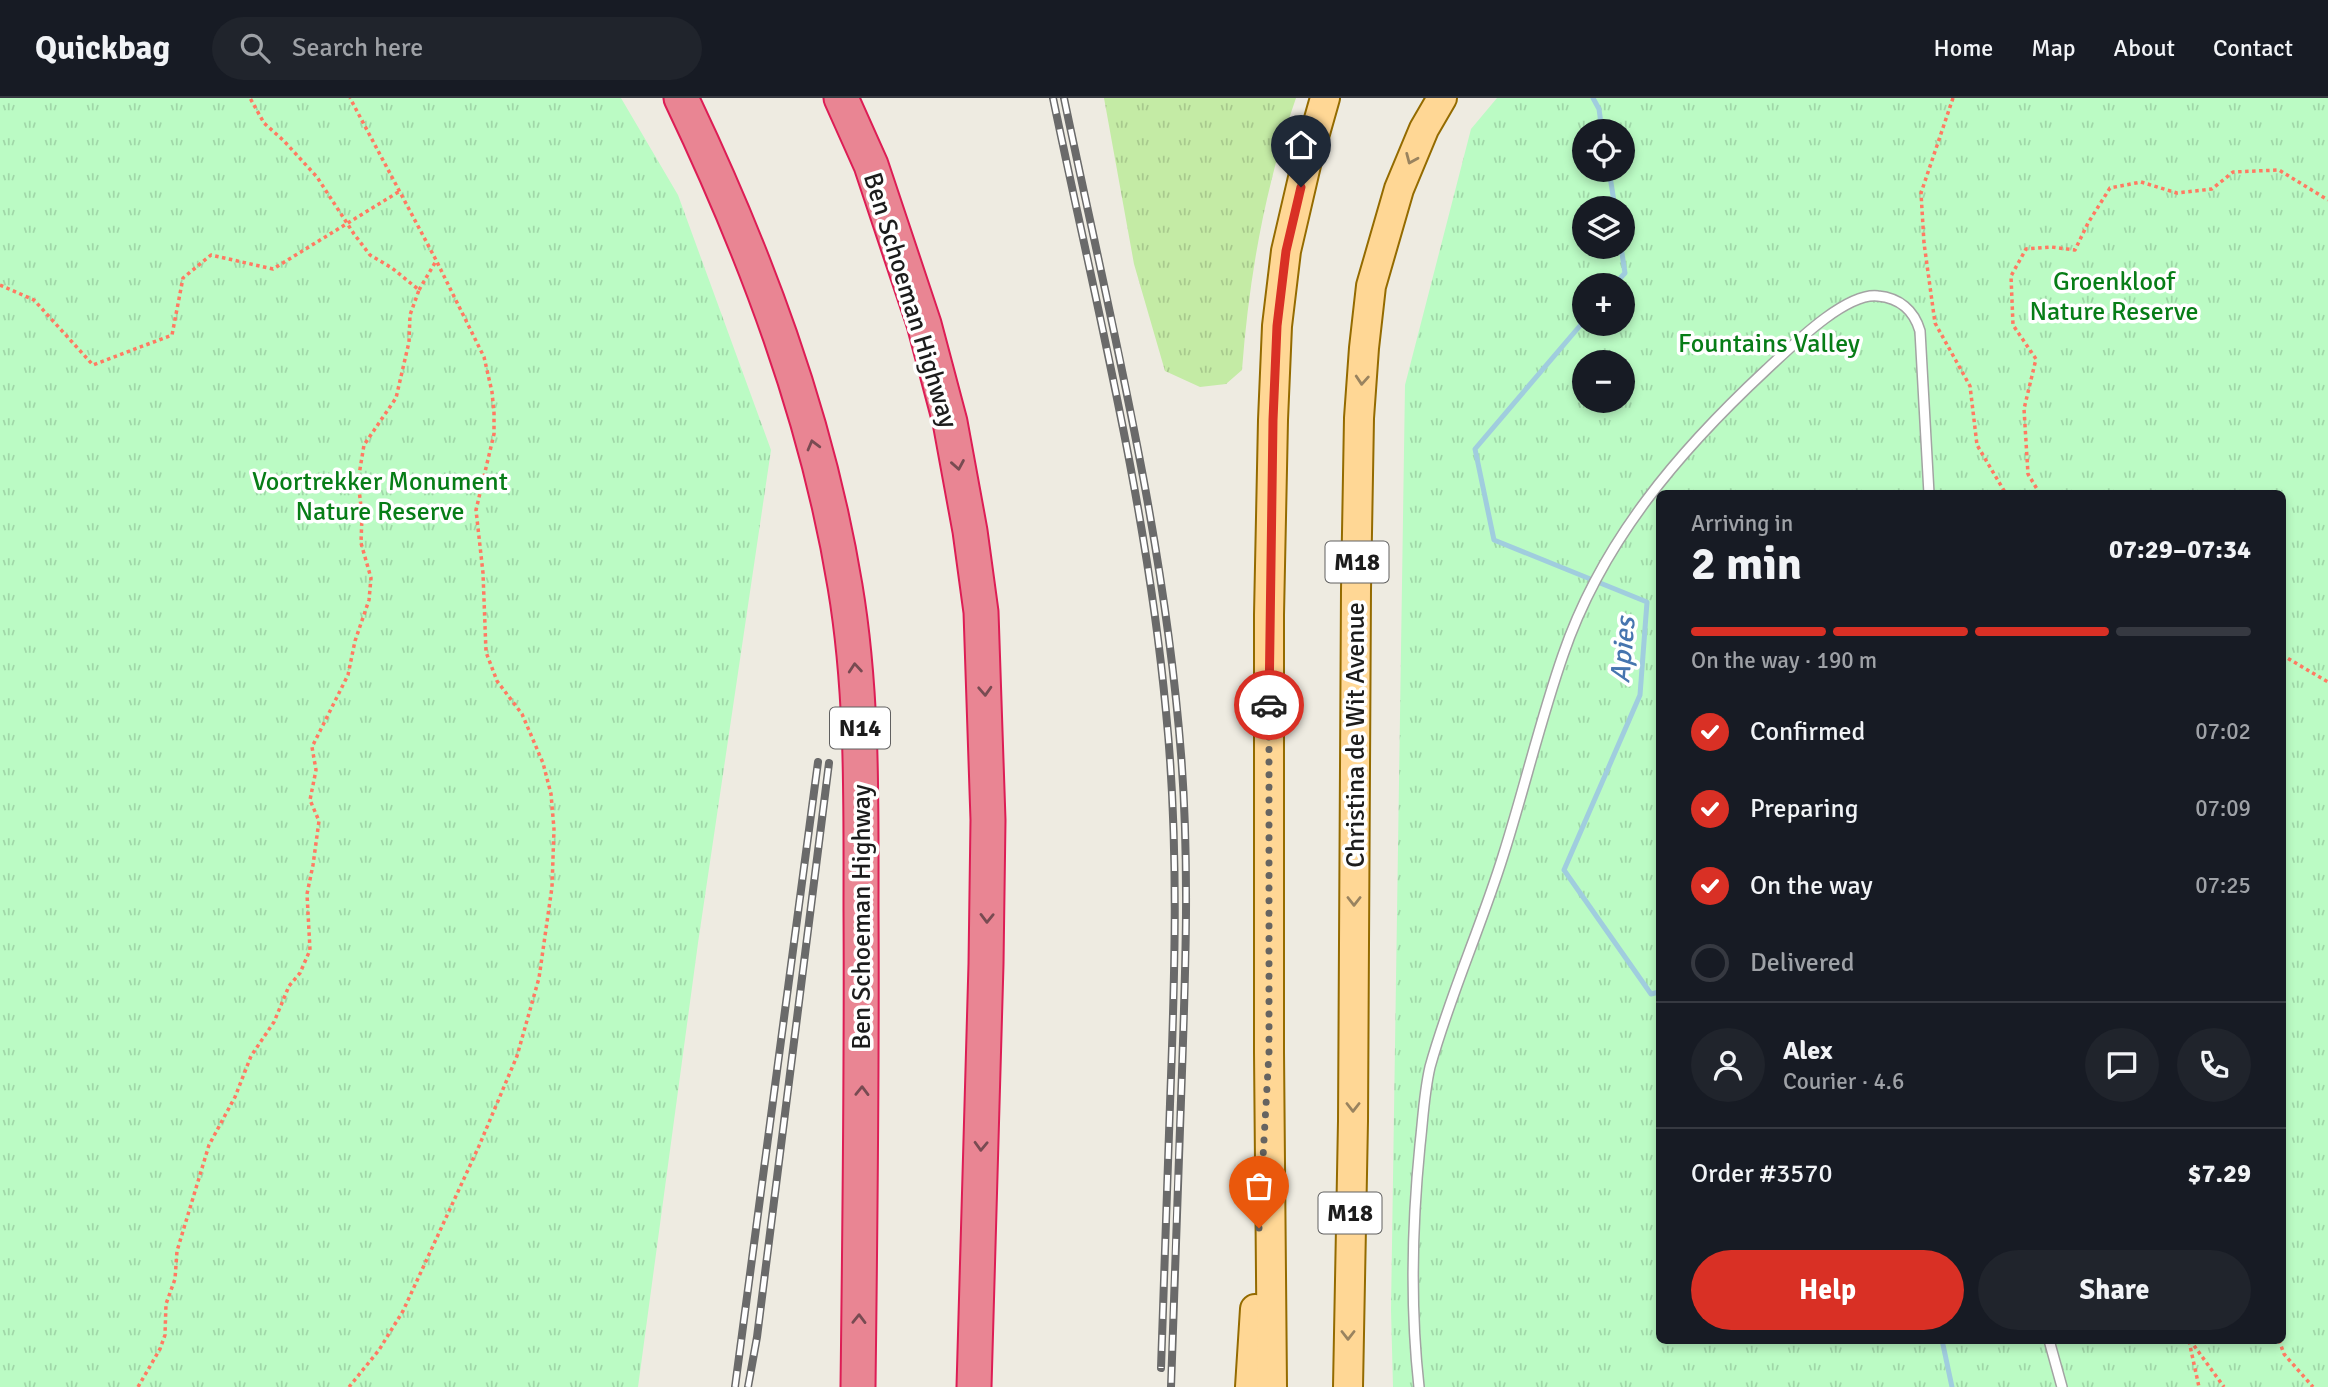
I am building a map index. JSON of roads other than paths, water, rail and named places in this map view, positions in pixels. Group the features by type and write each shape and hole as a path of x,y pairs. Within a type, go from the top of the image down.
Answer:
{"highway":[{"name":"Ben Schoeman Highway","path":"681,98 755,263 799,393 827,497 847,599 859,721 862,1055 859,1387"},
{"name":"Ben Schoeman Highway","path":"841,98 871,164 924,324 950,422 970,531 981,612 988,820 974,1387"}],"main road":[{"path":"1272,1387 1269,615 1273,420 1277,326 1286,251 1325,98"},
{"name":"Christina de Wit Avenue","path":"1348,1387 1353,1121 1356,590 1361,394 1371,286 1381,248 1399,189 1424,129 1442,98"},
{"path":"1250,1387 1269,1052"}],"lane":[{"path":"1419,1387 1413,1294 1413,1239 1425,1090 1454,989 1504,855 1563,653 1580,612 1615,544 1649,494 1724,410 1825,319 1847,303 1865,296 1873,295 1898,301 1907,307 1917,320 1920,331 1929,490"},
{"path":"2050,1344 2062,1387"}],"waterway":[{"name":"Apies","path":"1593,98 1600,119"},
{"name":"Apies","path":"1611,182 1613,196"},
{"name":"Apies","path":"1623,259 1625,273"},
{"name":"Apies","path":"1572,335 1475,449 1494,540 1647,602 1640,695 1564,870 1651,994 1656,993"},
{"name":"Apies","path":"1943,1344 1952,1387"}],"railway":[{"path":"1053,98 1133,480 1166,712 1173,810 1175,908 1161,1368"},
{"path":"1064,98 1148,506 1162,588 1181,754 1186,927 1171,1387"},
{"path":"735,1387 818,762"},
{"path":"748,1387 757,1337 829,763"}],"park label":[{"name":"Groenkloof Nature Reserve","path":"2114,296"},
{"name":"Fountains Valley","path":"1769,343"},
{"name":"Voortrekker Monument Nature Reserve","path":"380,496"}]}
